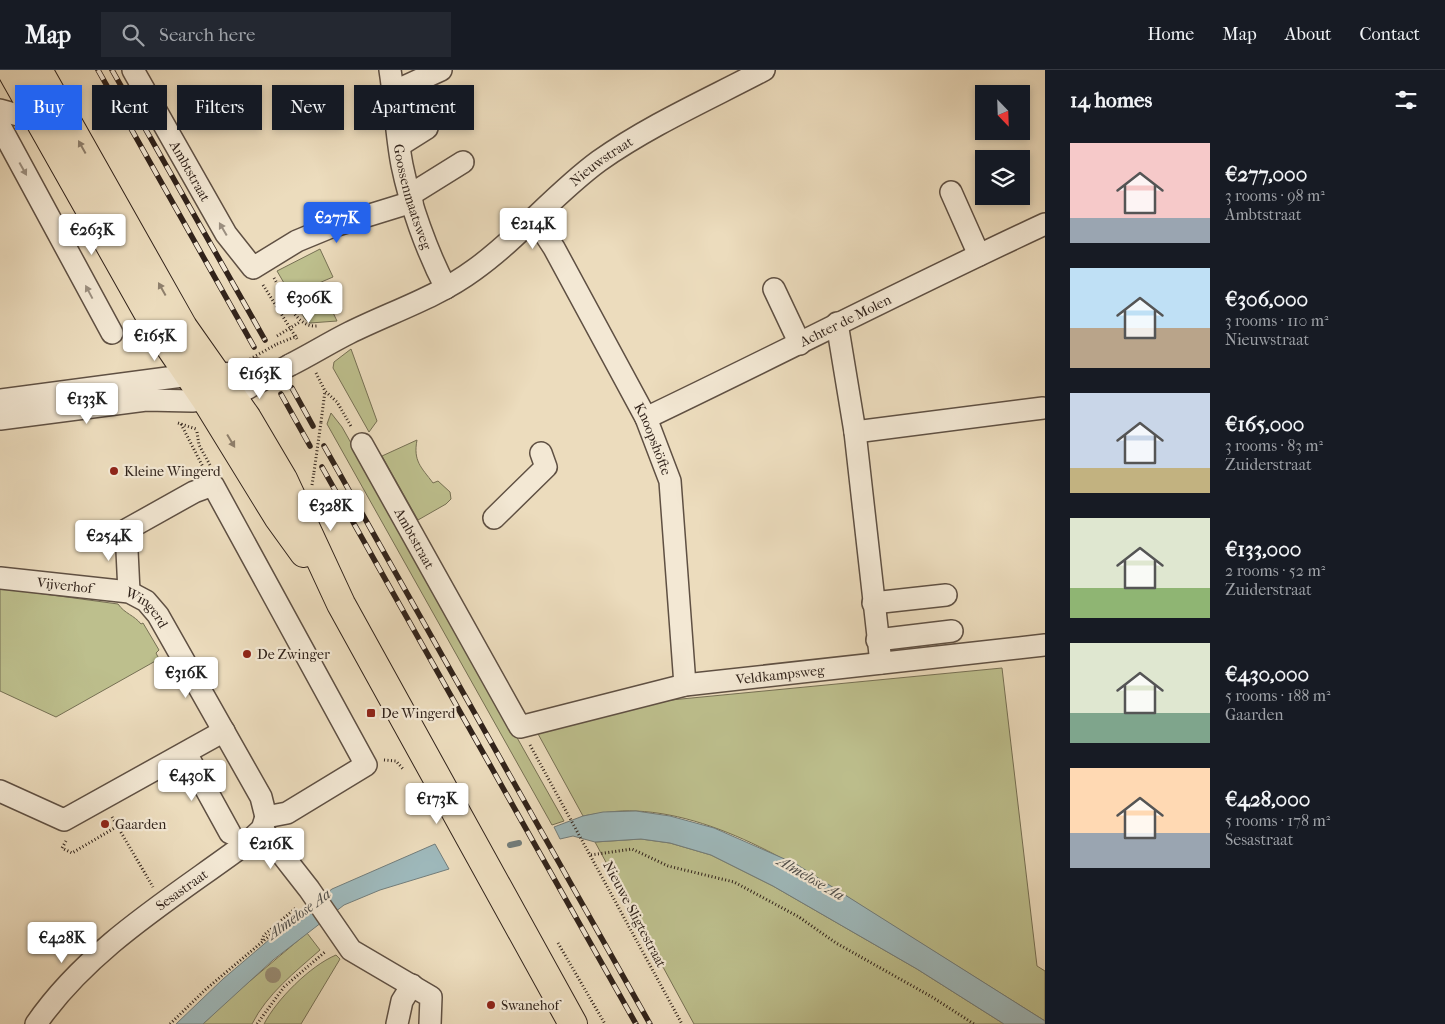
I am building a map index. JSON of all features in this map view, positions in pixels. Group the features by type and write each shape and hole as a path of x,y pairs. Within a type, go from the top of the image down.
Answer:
{"main road":[{"path":"11,70 20,85"},
{"path":"38,70 192,339 203,375 206,400 278,517 341,604"},
{"path":"45,130 155,325 203,375 232,397 283,478 341,604 573,1024"}],"street":[{"name":"Ambtstraat","path":"133,70 226,234 258,264"},
{"name":"Goossenmaatsweg","path":"390,70 392,85"},
{"path":"408,85 441,70"},
{"name":"Nieuwstraat","path":"232,397 256,369 292,344 349,333 410,307 474,271 535,219 571,183 607,156 637,137 764,70"},
{"path":"0,110 15,114"},
{"path":"0,126 112,333"},
{"name":"Goossenmaatsweg","path":"398,130 402,165 411,198 438,272 446,288"},
{"path":"400,145 423,130"},
{"path":"258,264 297,241 411,198 463,162"},
{"path":"950,192 978,255"},
{"name":"Knoopshöfte","path":"535,219 554,248 646,418 670,481 685,685"},
{"name":"Achter de Molen","path":"646,418 800,344 837,323 1045,224"},
{"path":"774,289 800,344"},
{"path":"837,323 855,432 881,663"},
{"name":"Nieuwstraat","path":"0,400 203,375 242,373 256,369"},
{"path":"146,400 203,375"},
{"path":"0,419 146,400 206,400 232,397"},
{"path":"855,432 1043,408"},
{"name":"Ambtstraat","path":"362,444 520,727"},
{"path":"494,518 546,467 541,454"},
{"name":"Wingerd","path":"213,485 194,492 126,530 129,592 146,601 158,615 261,797 264,823"},
{"name":"Sesastraat","path":"36,1024 71,980 103,949 248,842 264,823 287,813 366,765 213,485"},
{"name":"Vijverhof","path":"0,578 129,592"},
{"path":"873,603 946,595"},
{"path":"877,640 952,631"},
{"name":"Veldkampsweg","path":"520,727 685,685 1045,645"},
{"path":"0,791 64,820 224,731"},
{"path":"186,753 230,833"},
{"path":"264,823 336,931 351,950 362,959 431,997 430,1024"},
{"path":"397,1024 402,1001 412,985"}],"path":[{"path":"258,264 300,322"},
{"path":"258,264 292,344 325,391 337,402 362,444"},
{"path":"256,369 292,344 300,322"},
{"path":"292,344 300,322"},
{"path":"314,472 325,391"},
{"path":"180,424 191,450 213,485"},
{"path":"197,429 199,445 213,471 213,485"},
{"path":"191,450 203,443"},
{"name":"Nieuwe Sligtestraat","path":"520,727 682,1024"},
{"path":"102,799 163,905"},
{"path":"64,820 66,840 62,848 72,852 118,826"},
{"path":"591,855 632,849 668,866 734,882 799,917 836,943 932,997 974,1024"},
{"path":"261,943 264,935 311,892"},
{"path":"170,1024 296,914"},
{"path":"256,1024 284,987 336,931"}],"green space":[{"path":"320,249 333,277 319,283 337,321 310,323 305,319 277,271"},
{"path":"351,349 377,421 369,432 333,368 334,362"},
{"path":"331,413 342,427 564,821 552,825 327,424"},
{"path":"417,440 416,453 419,463 433,483 438,481 450,492 451,499 446,504 418,520 382,456"},
{"path":"0,588 118,604 141,624 143,623 159,650 156,653 159,659 56,717 0,691"},
{"path":"1002,668 1037,966 1045,971 1045,1021 830,886 768,851 735,836 669,815 629,811 583,816 537,732 671,700"},
{"path":"641,839 670,843 711,855 773,886 917,969 1004,1024 694,1024 595,842"},
{"path":"307,933 320,950 291,975 274,993 265,1003 252,1024 203,1024 231,997"},
{"path":"336,955 340,959 301,1024 264,1024 277,1004 295,984 316,967"}],"water":[{"path":"636,811 670,816 714,828 796,864 1045,1021 1045,1024 1004,1024 917,969 773,886 711,855 670,843 641,839 595,842 573,836 560,839 554,827 583,816 603,812"},
{"path":"435,844 449,869 380,890 344,905 273,960 203,1024 176,1024 223,979 304,910 332,889"}],"waterway":[{"name":"Almelose Aa","path":"510,845 519,843"}],"railway":[{"path":"98,70 254,347"},
{"path":"112,70 265,340"},
{"path":"292,388 313,426"},
{"path":"281,394 310,446"},
{"path":"324,446 650,1024"},
{"path":"322,467 636,1024"}],"place":[{"name":"Kleine Wingerd","path":"114,471"},
{"name":"De Zwinger","path":"247,654"},
{"name":"De Wingerd","path":"371,713"},
{"name":"Gaarden","path":"105,824"},
{"name":"Swanehof","path":"491,1005"}]}
